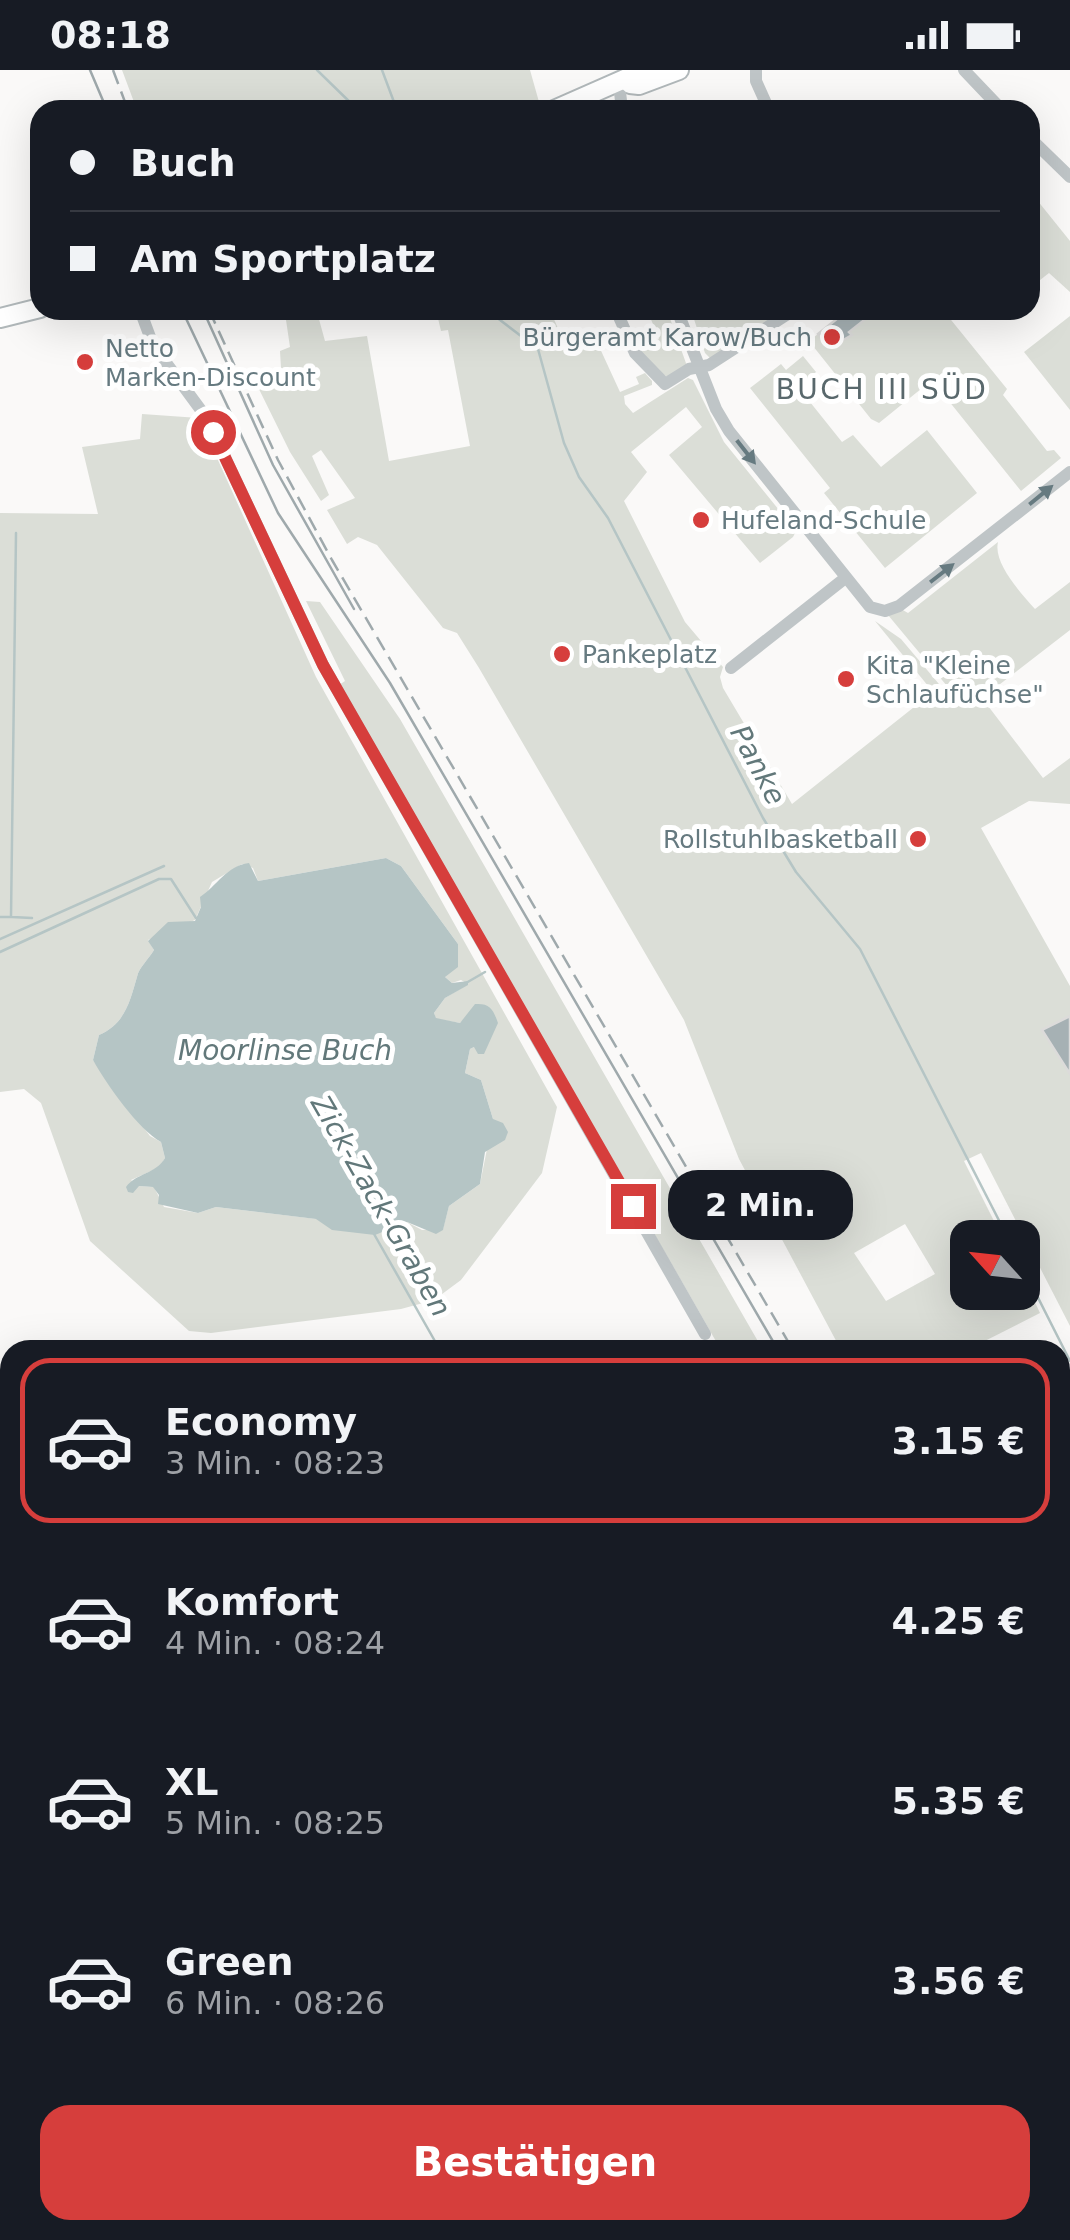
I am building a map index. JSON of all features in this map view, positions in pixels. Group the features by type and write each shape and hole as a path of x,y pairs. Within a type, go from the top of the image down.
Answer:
{"main road":[{"path":"572,100 618,74 645,70"},
{"path":"618,74 639,86 679,70"},
{"path":"0,318 30,310"}],"street":[{"path":"756,70 756,81 765,100"},
{"path":"964,70 992,100"},
{"path":"618,74 621,100"},
{"path":"1040,151 1070,177"},
{"path":"144,320 153,345 206,417 323,665 705,1334"},
{"path":"621,320 636,353 665,384 708,365 778,320"},
{"path":"681,320 698,368 730,432 870,607 881,611 899,606 1070,472"},
{"path":"731,668 844,579"}],"shaded area":[{"path":"122,70 530,70 538,100 133,100"},
{"path":"1040,204 1070,241 1070,292 1049,273 1040,280"},
{"path":"1070,316 1070,410 1024,352"},
{"path":"286,320 319,320 325,341 367,336 389,461 470,446 448,330 441,331 438,320 554,320 563,340 591,329 620,392 639,384 636,377 645,373 652,381 652,385 624,396 633,413 688,378 693,380 724,442 796,531 793,537 760,563 669,455 702,427 686,407 631,452 647,472 624,501 685,622 723,667 723,688 792,804 933,692 875,621 901,639 944,690 947,686 888,615 901,609 908,613 998,542 1004,568 1035,609 1070,582 1070,630 982,698 1043,778 1070,758 1070,804 1029,801 981,828 1070,986 1070,1326 1040,1268 1040,1220 1015,1220 981,1153 964,1161 994,1220 950,1220 950,1310 1040,1313 987,1340 836,1340 739,1159 684,1020 479,668 457,633 443,628 377,545 358,537 347,544 327,510 355,498 321,450 312,456 329,495 321,501 290,452 251,373 281,368 280,351 290,347","holes":["905,1224 935,1274 886,1301 854,1253"]},
{"path":"651,320 671,320 687,366 669,377 660,374 639,349 659,339"},
{"path":"694,320 772,320 711,359 705,353"},
{"path":"864,320 951,320 1007,389 1003,395 1047,451 1054,450 1061,458 1021,491 932,380 879,423 871,419 809,341 818,334 845,340 851,335 849,332"},
{"path":"803,356 816,372 798,387 842,442 853,435 881,467 927,430 977,493 885,568 824,493 830,488 750,388 781,364 786,370"},
{"path":"142,414 199,418 316,677 557,1107 542,1173 461,1280 434,1300 401,1309 211,1333 189,1331 90,1241 41,1103 24,1089 0,1092 0,513 98,514 82,447 140,439","holes":["386,858 401,866 458,944 445,977 452,983 461,980 468,984 445,998 434,1013 436,1019 460,1023 470,1014 474,1047 470,1049 465,1073 481,1080 493,1119 480,1184 449,1206 443,1229 422,1230 407,1222 317,1219 216,1207 198,1213 164,1207 154,1187 139,1186 131,1180 160,1167 165,1158 161,1142 150,1136 93,1060 99,1035 121,1018 140,970 154,950 148,940 195,920 212,882 242,864 253,868 258,881"]},
{"path":"306,601 320,602 400,719 757,1340 715,1340 339,685 345,681"}],"water":[{"name":"Moorlinse Buch","path":"386,858 401,866 458,944 458,967 445,977 452,983 468,981 468,985 445,998 434,1013 436,1018 460,1023 475,1004 480,1004 490,1008 498,1023 484,1054 478,1054 474,1047 470,1049 465,1073 481,1080 493,1119 503,1123 508,1132 505,1140 485,1152 480,1184 449,1206 443,1230 436,1234 407,1222 375,1235 332,1230 316,1219 216,1207 198,1213 158,1204 159,1195 153,1187 139,1186 133,1193 128,1192 130,1182 165,1158 161,1142 133,1117 93,1060 99,1035 121,1018 140,970 154,950 148,941 168,922 195,921 201,907 200,897 241,865 249,863 258,881"}],"building":[{"path":"836,320 864,320 849,332 852,335 829,348 818,334"},
{"path":"1070,1016 1070,1074 1042,1030"}],"waterway":[{"name":"Panke","path":"317,70 348,100"},
{"path":"382,70 393,100"},
{"name":"Panke","path":"500,320 538,349 564,443 579,477 608,518 763,818 796,872 860,949 999,1220"},
{"path":"0,917 11,917 16,533"},
{"path":"0,939 164,866"},
{"name":"Zick-Zack-Graben","path":"0,952 159,879 171,879 196,918"},
{"path":"12,917 32,918"},
{"path":"466,983 485,972"},
{"name":"Zick-Zack-Graben","path":"374,1234 434,1340"},
{"name":"Panke","path":"1040,1302 1059,1340"}],"tram line":[{"path":"90,70 103,100"},
{"path":"187,320 278,513 390,683 772,1340"},
{"path":"208,320 273,465 354,609"}],"railway":[{"path":"113,70 124,100"},
{"path":"214,320 278,460 332,560 787,1340"}],"place":[{"name":"Bürgeramt Karow/Buch","path":"832,337"},
{"name":"Netto Marken-Discount","path":"85,362"},
{"name":"Hufeland-Schule","path":"701,520"},
{"name":"Pankeplatz","path":"562,654"},
{"name":"Kita \"Kleine Schlaufüchse\"","path":"846,679"},
{"name":"Rollstuhlbasketball","path":"918,839"}],"district":[{"name":"BUCH III SÜD","path":"882,389"}],"route":[{"path":"213,432 323,665 633,1206"}]}
